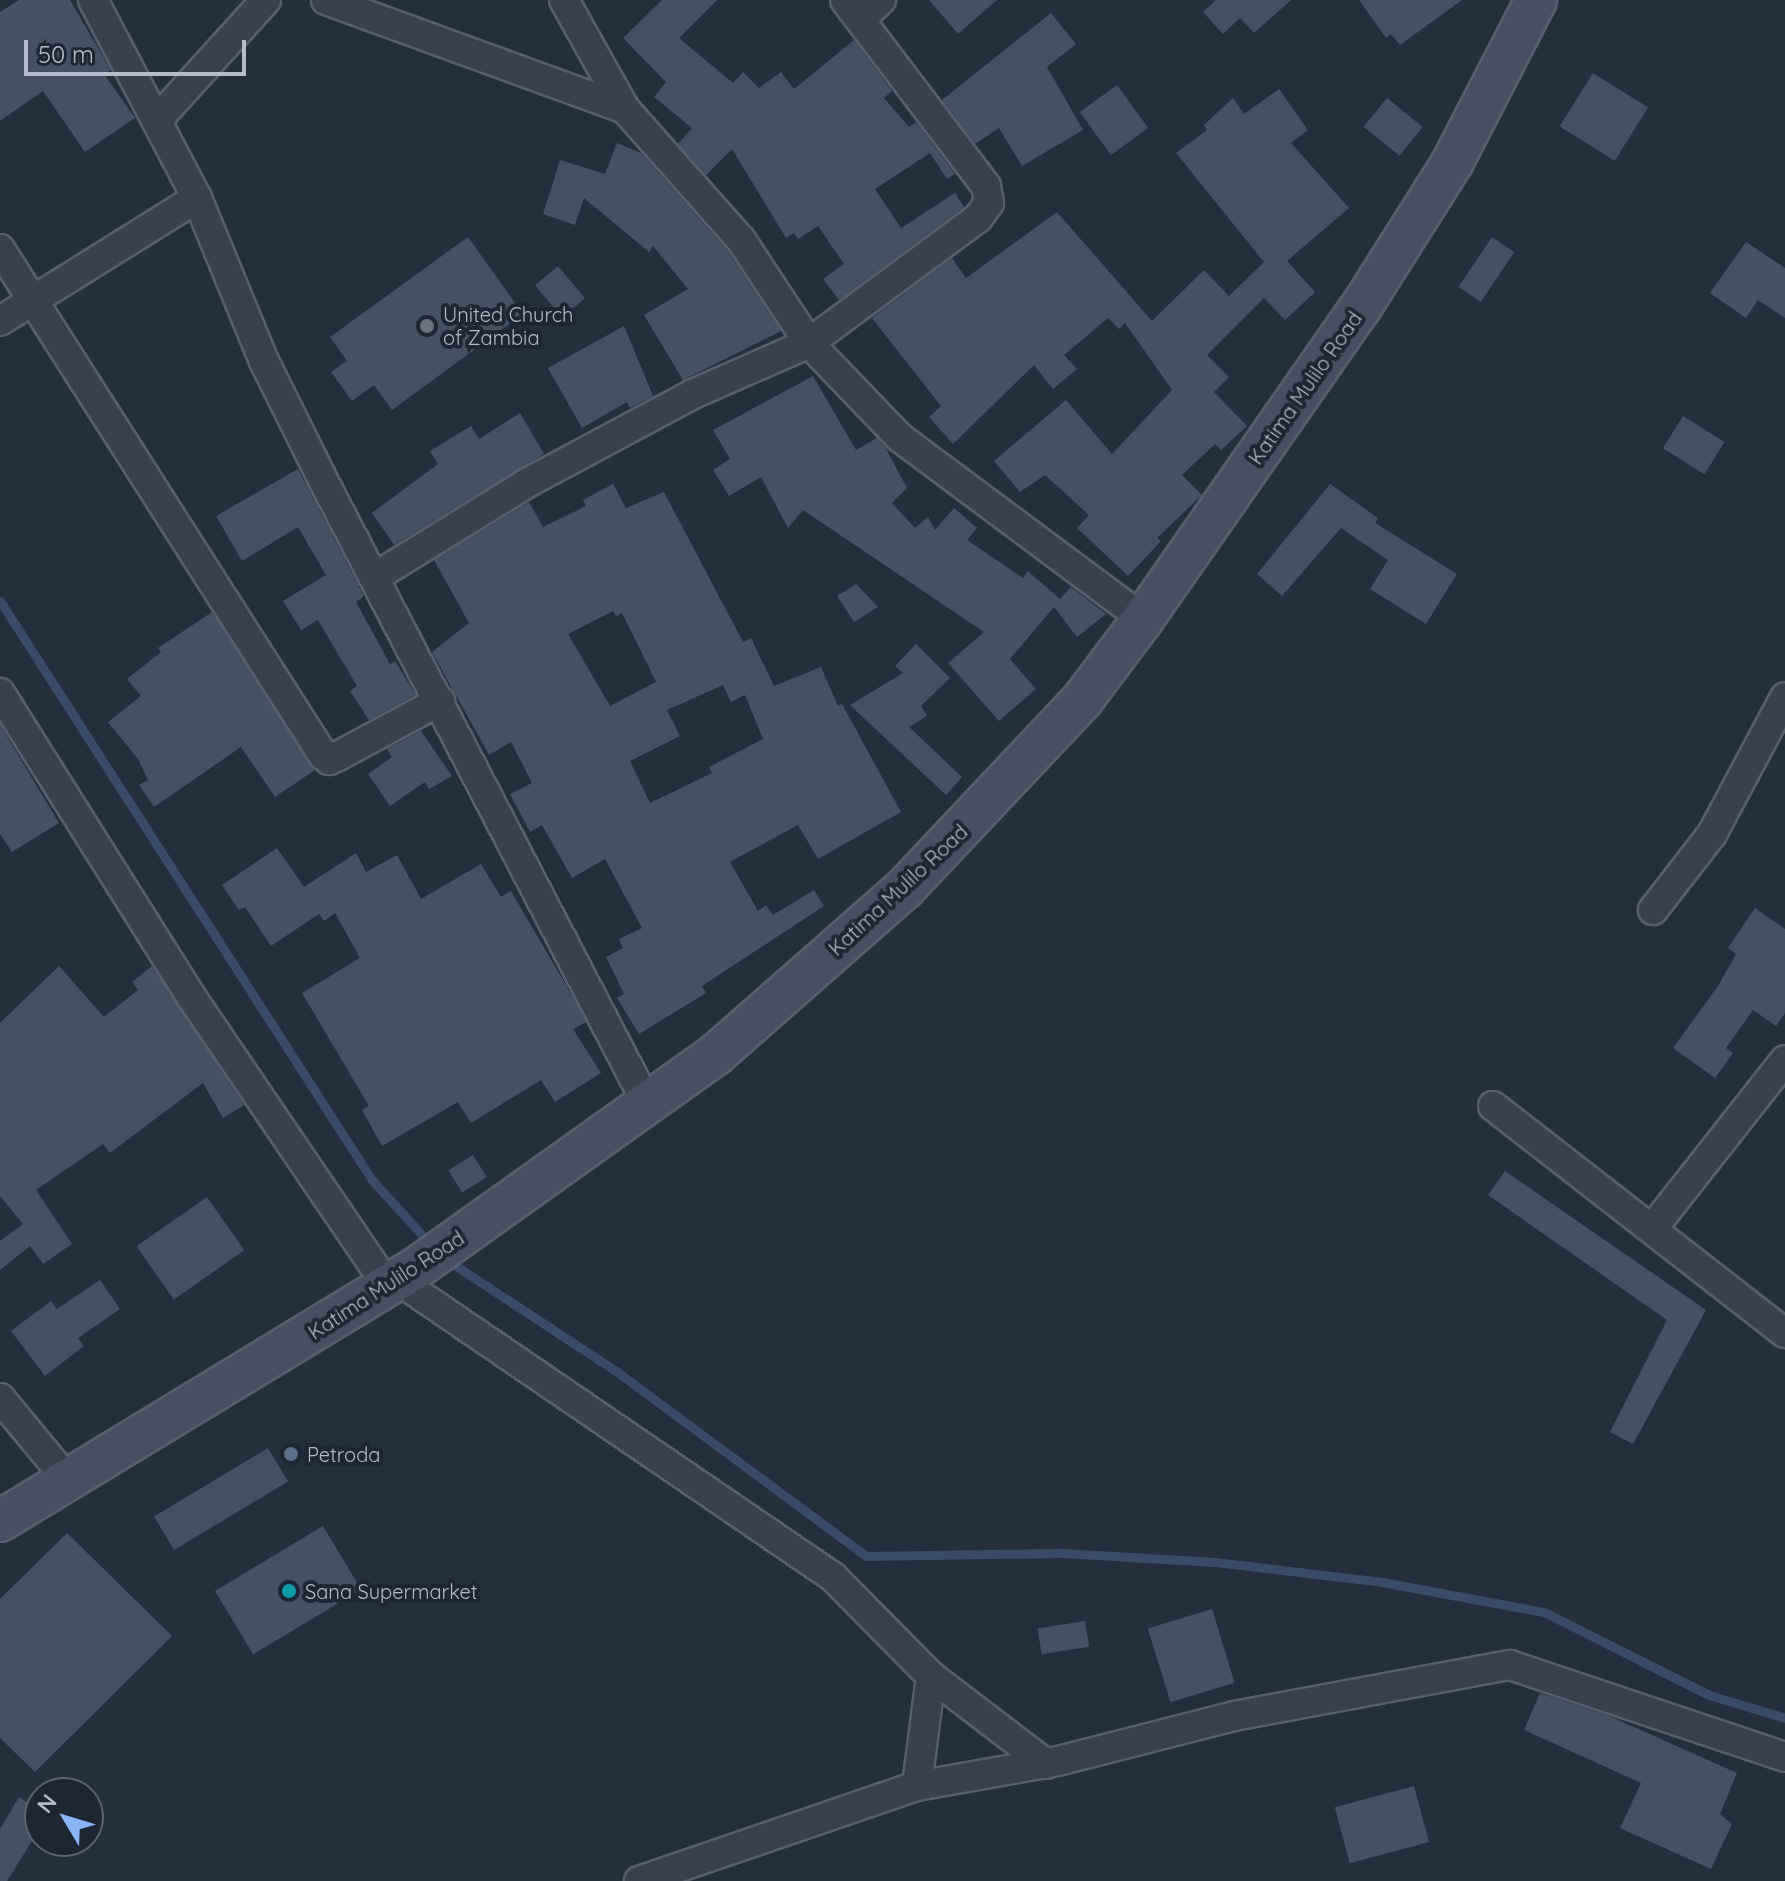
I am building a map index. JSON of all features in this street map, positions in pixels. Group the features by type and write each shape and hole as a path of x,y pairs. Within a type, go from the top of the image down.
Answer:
{"main road":[{"name":"Katima Mulilo Road","path":"0,1521 415,1269 715,1055 905,888 1083,699 1143,619 1370,294 1452,163 1536,0"}],"street":[{"path":"93,0 197,198 264,361 648,1105"},
{"path":"158,119 266,0"},
{"path":"326,0 625,109"},
{"path":"564,0 625,109 741,240 809,343 899,437 1143,619"},
{"path":"375,577 527,483 638,424 809,343 978,218 989,203 986,186 863,6"},
{"path":"0,321 197,198"},
{"path":"0,249 323,755 329,760 338,756 440,701"},
{"path":"0,693 192,998 415,1269 833,1577 931,1676 1046,1764"},
{"path":"1653,910 1712,834 1785,697"},
{"path":"1652,1229 1785,1060"},
{"path":"1493,1106 1785,1333"},
{"path":"0,1398 67,1479"},
{"path":"639,1881 917,1786 1046,1764 1234,1716 1510,1665 1785,1757"},
{"path":"917,1786 931,1676"}],"building":[{"path":"19,0 70,0 111,70 104,74 135,118 85,152 43,91 0,121 0,12"},
{"path":"662,0 717,0 679,38 733,83 743,72 759,88 781,72 794,89 854,40 892,91 884,98 909,127 916,122 955,174 947,179 930,153 875,189 901,228 955,193 964,207 839,300 823,279 844,264 818,226 798,239 794,233 786,238 732,149 706,175 678,144 692,128 654,97 666,82 623,38"},
{"path":"929,0 997,0 958,34"},
{"path":"1216,0 1291,0 1254,33 1240,18 1223,34 1203,12"},
{"path":"1359,0 1462,0 1400,45 1391,34 1386,38"},
{"path":"1051,13 1076,44 1047,67 1083,130 1022,166 999,128 975,144 942,100"},
{"path":"1593,73 1648,107 1615,161 1560,126"},
{"path":"1117,85 1148,128 1111,155 1080,112"},
{"path":"1279,89 1308,130 1291,143 1349,208 1287,261 1315,292 1285,320 1264,298 1207,355 1229,377 1214,392 1247,426 1221,450 1215,444 1182,475 1202,495 1157,538 1161,541 1128,576 1077,528 1089,515 1045,475 1020,492 994,461 1066,400 1112,454 1172,390 1125,323 1119,329 1108,318 1064,355 1077,369 1053,389 1034,365 953,444 929,417 941,406 872,318 952,258 966,278 1057,212 1152,321 1204,270 1229,296 1264,262 1176,153 1207,130 1204,125 1233,98 1244,114"},
{"path":"1387,98 1423,127 1399,156 1364,127"},
{"path":"617,143 641,153 727,250 781,331 683,380 644,315 688,289 653,246 649,252 584,198 575,225 543,214 560,160 605,174"},
{"name":"United Church of Zambia","path":"468,237 523,314 392,410 374,385 352,401 331,372 347,361 330,337"},
{"path":"1492,237 1514,252 1481,302 1458,287"},
{"path":"1746,242 1785,268 1785,318 1758,300 1746,318 1710,293"},
{"path":"558,266 585,298 562,317 535,285"},
{"path":"624,326 653,396 630,408 627,402 582,428 548,368"},
{"path":"813,376 856,450 877,438 885,447 907,488 892,503 915,528 928,517 935,530 954,508 977,528 967,540 1023,578 1028,571 1060,599 1071,587 1106,614 1077,637 1054,607 1010,659 1036,689 999,721 948,663 984,632 803,510 788,528 761,477 729,496 713,470 730,459 713,430"},
{"path":"520,413 544,454 394,545 372,513 438,464 430,451 471,426 479,439"},
{"path":"1683,416 1725,442 1704,474 1663,448"},
{"path":"298,469 364,596 356,602 390,664 395,661 416,695 369,720 350,691 357,686 318,620 301,630 283,601 326,575 298,527 242,561 216,516"},
{"path":"613,484 626,508 664,492 743,642 751,638 774,686 821,667 838,706 842,704 901,812 818,859 798,825 730,862 758,911 766,905 773,915 814,890 824,906 702,986 706,993 639,1034 617,998 624,994 606,957 623,948 619,939 642,928 605,859 572,878 542,825 530,832 510,794 532,783 511,742 489,755 432,652 469,623 434,560 529,502 543,527 586,506 583,500","holes":["613,611 616,616 622,613 656,682 610,706 568,634","723,685 731,702 745,695 763,739 709,767 712,773 650,803 630,761 680,736 667,710"]},
{"path":"1330,484 1378,518 1375,523 1457,574 1426,624 1370,589 1388,560 1341,528 1282,596 1257,574"},
{"path":"856,584 878,607 854,622 837,596"},
{"path":"212,612 315,770 275,797 241,747 154,807 139,785 148,780 138,759 108,722 141,696 127,679 161,652 158,648"},
{"path":"916,644 950,678 921,706 927,716 909,727 962,777 946,795 850,705 903,673 895,666"},
{"path":"0,725 59,823 12,852 0,834"},
{"path":"421,731 452,776 429,789 425,782 390,806 368,774 392,757 387,749"},
{"path":"277,848 304,887 356,853 366,872 397,855 421,899 481,864 501,897 511,891 577,1004 586,1022 573,1029 601,1073 555,1102 541,1080 471,1123 458,1102 382,1146 362,1110 369,1106 302,993 360,958 335,913 324,921 319,914 271,946 245,907 239,910 222,885"},
{"path":"1755,908 1785,929 1785,1013 1776,1026 1753,1010 1726,1048 1733,1053 1715,1078 1673,1048 1718,986 1736,954 1728,948"},
{"path":"59,966 104,1017 138,990 132,982 152,966 244,1105 223,1118 203,1083 110,1153 103,1144 36,1190 72,1244 43,1264 30,1246 0,1270 0,1241 23,1224 0,1196 0,1023"},
{"path":"473,1155 487,1177 462,1192 448,1170"},
{"path":"1505,1171 1706,1310 1633,1444 1610,1432 1667,1320 1488,1195"},
{"path":"207,1197 244,1250 174,1300 137,1246"},
{"path":"100,1280 120,1309 78,1338 84,1346 45,1376 11,1331 51,1301 57,1309"},
{"path":"268,1448 288,1481 174,1550 154,1517"},
{"name":"Sana Supermarket","path":"323,1526 361,1589 253,1654 215,1591"},
{"path":"67,1533 172,1636 35,1772 0,1738 0,1599"},
{"path":"1212,1609 1235,1683 1170,1702 1148,1629"},
{"path":"1085,1621 1089,1647 1042,1654 1038,1629"},
{"path":"1540,1693 1607,1715 1737,1773 1720,1814 1732,1824 1711,1869 1620,1828 1641,1783 1524,1730"},
{"path":"1414,1786 1429,1842 1350,1863 1335,1807"},
{"path":"19,1797 24,1800 24,1854 7,1881 0,1881 0,1829"}],"waterway":[{"path":"0,601 372,1180 433,1247"},
{"path":"447,1260 616,1371 866,1556 1063,1553 1215,1562 1382,1582 1544,1612 1709,1695 1785,1718"}],"place":[{"name":"United Church of Zambia","path":"427,326"},
{"name":"Petroda","path":"291,1454"},
{"name":"Sana Supermarket","path":"289,1591"}]}
